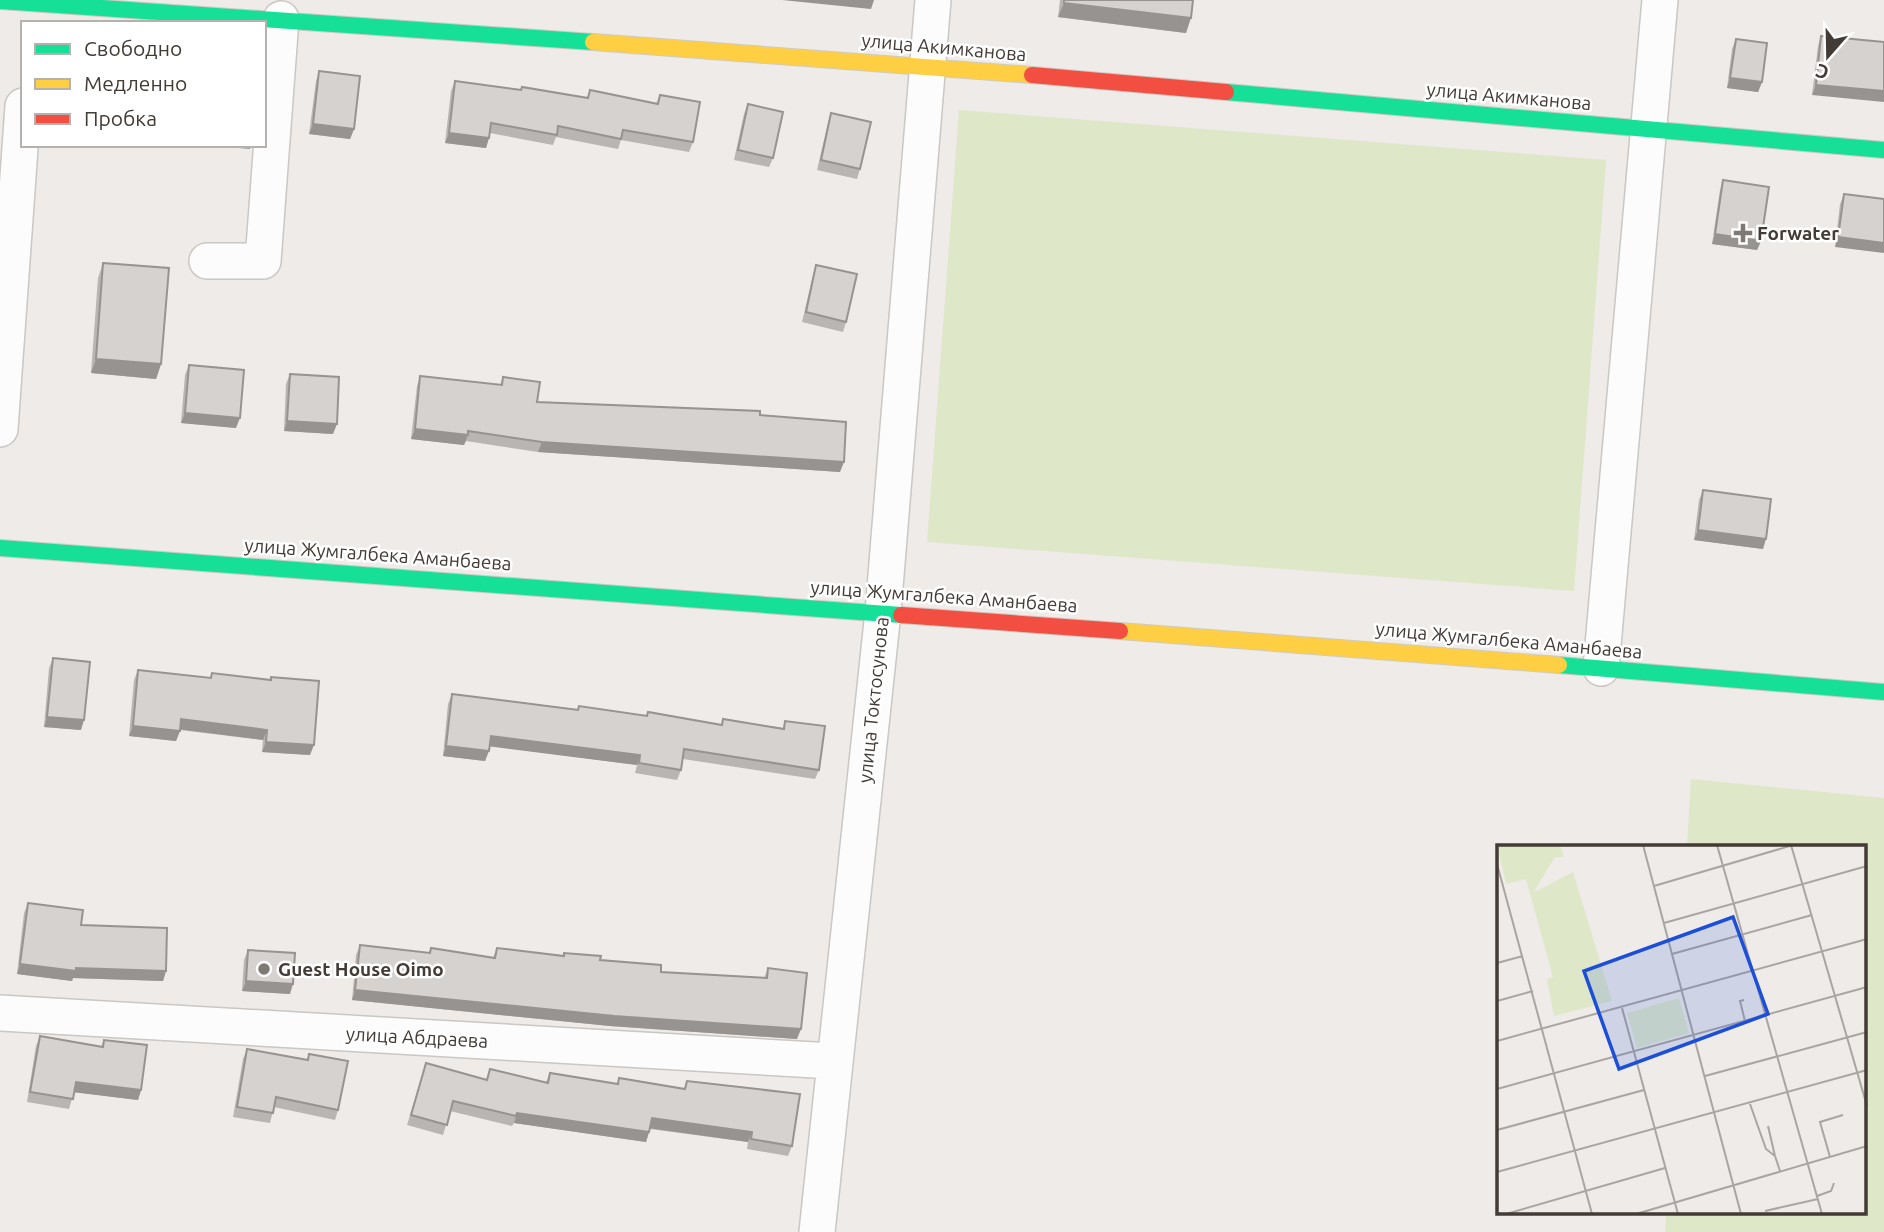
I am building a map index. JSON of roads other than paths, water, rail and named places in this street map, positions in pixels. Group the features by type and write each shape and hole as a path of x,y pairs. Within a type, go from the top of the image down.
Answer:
{"main road":[{"name":"улица Акимканова","path":"22,7 281,19 929,66 1884,150"},
{"name":"улица Жумгалбека Аманбаева","path":"0,548 883,612 1884,692"}],"street":[{"name":"улица Токтосунова","path":"817,1232 833,1061 883,612 933,0"},
{"path":"1601,668 1660,0"},
{"path":"207,261 263,261 281,19"},
{"path":"0,429 21,134"},
{"name":"улица Абдраева","path":"0,1013 833,1061"}],"place":[{"name":"Forwater","path":"1743,233"},
{"name":"Guest House Oimo","path":"264,969"}]}
